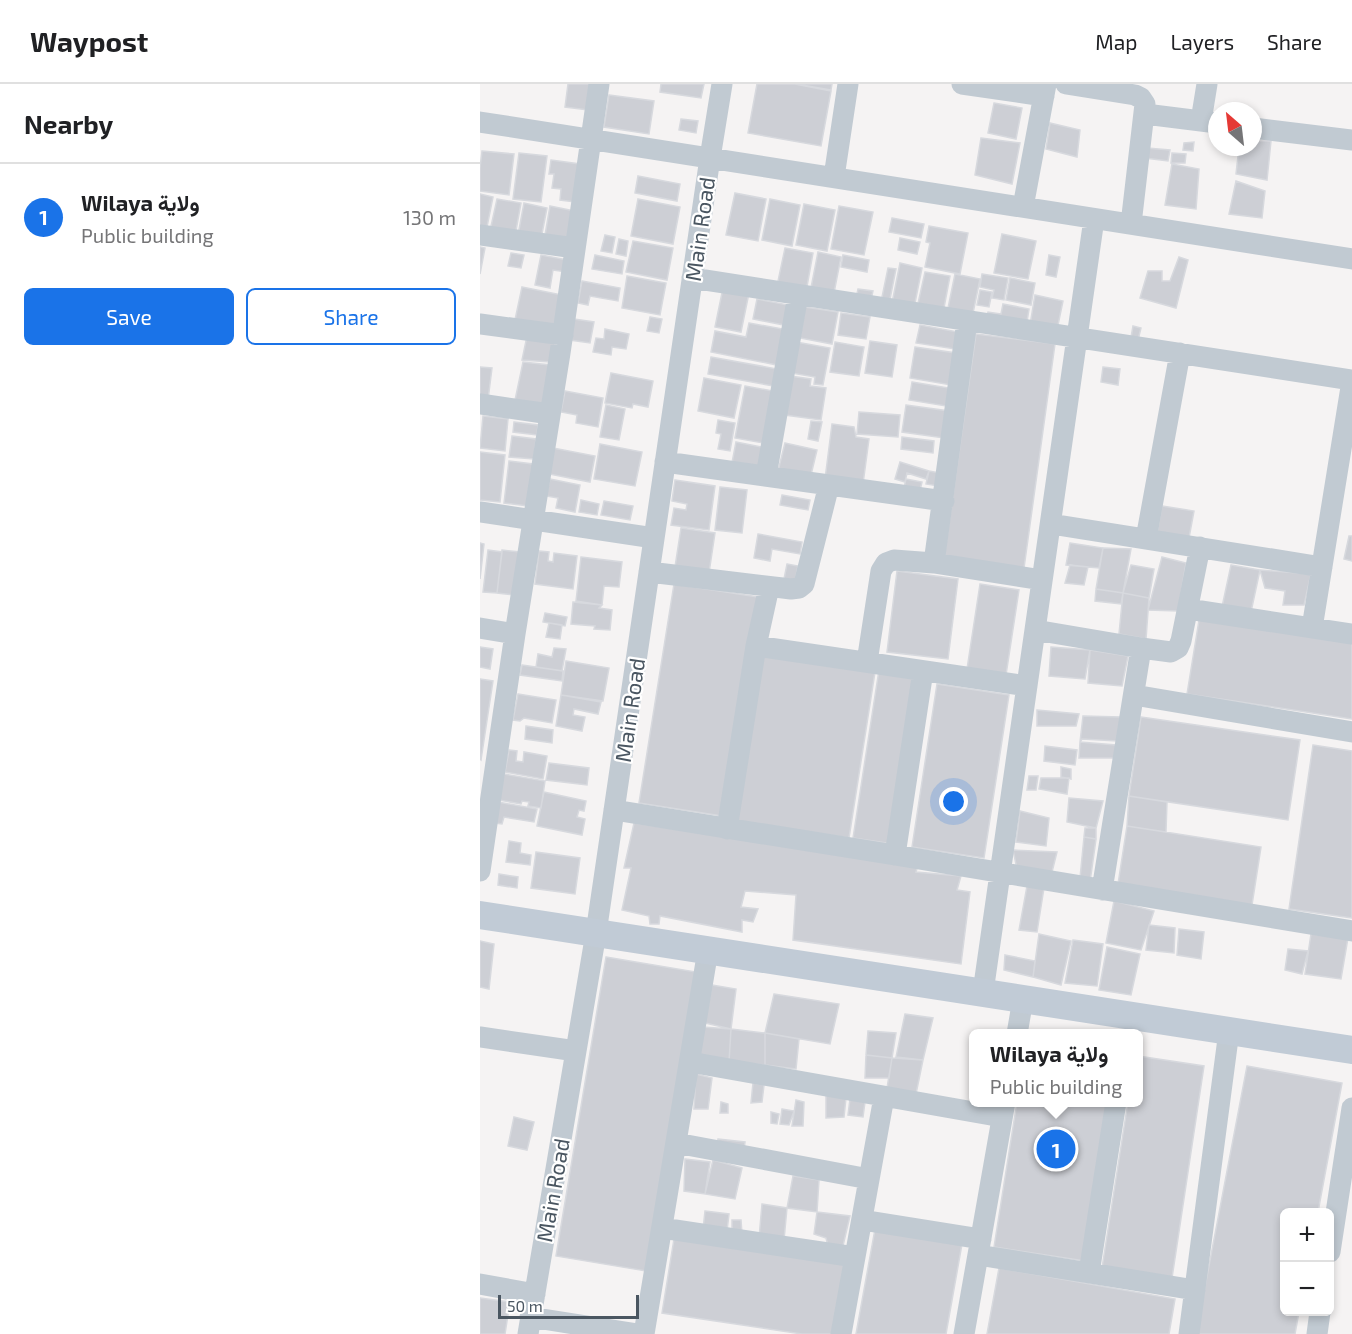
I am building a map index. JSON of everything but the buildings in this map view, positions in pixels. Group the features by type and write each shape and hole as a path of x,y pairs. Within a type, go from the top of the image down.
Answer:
{"street":[{"path":"480,871 485,801 515,634 563,335 599,84"},
{"name":"Main Road","path":"529,1325 596,933 722,84"},
{"path":"834,177 848,84"},
{"path":"962,84 1045,90 1023,207"},
{"path":"1066,84 1135,95 1145,104 1131,224"},
{"path":"1207,84 1208,103"},
{"path":"1145,114 1208,122"},
{"path":"480,122 1352,259"},
{"path":"1262,129 1352,140"},
{"path":"983,992 1094,219"},
{"path":"480,235 575,248"},
{"path":"692,279 1352,381 1312,628"},
{"path":"766,477 798,295"},
{"path":"934,563 968,321"},
{"path":"480,324 563,335"},
{"path":"1146,539 1180,353"},
{"path":"480,404 550,414"},
{"path":"665,462 944,501"},
{"path":"649,572 769,587 799,588 804,584 829,485"},
{"path":"480,512 654,538"},
{"path":"1051,524 1322,567"},
{"path":"1035,630 1171,652 1178,648 1200,547"},
{"path":"867,662 882,571 886,563 894,560 934,563 1042,580"},
{"path":"727,829 756,646 769,587"},
{"path":"1188,609 1352,634"},
{"path":"480,628 515,634"},
{"path":"756,646 1027,686"},
{"path":"1102,890 1141,648"},
{"path":"895,855 923,671"},
{"path":"1134,695 1352,732"},
{"path":"614,810 1352,932"},
{"path":"480,915 983,992 1129,1024 1229,1030 1352,1050"},
{"path":"644,1334 708,950"},
{"path":"1018,1029 1023,999"},
{"path":"1189,1334 1229,1030"},
{"path":"480,1037 576,1051"},
{"path":"690,1062 884,1096 969,1106"},
{"path":"841,1334 884,1096"},
{"path":"964,1334 1004,1110 978,1107"},
{"path":"1089,1273 1115,1107"},
{"path":"1334,1230 1347,1173 1352,1108"},
{"path":"676,1143 869,1179"},
{"path":"862,1220 1089,1273 1195,1290"},
{"path":"662,1228 855,1257"},
{"path":"480,1284 535,1294"},
{"path":"1317,1334 1319,1316"},
{"path":"529,1325 638,1334"}],"place":[{"name":"Wilaya ولاية","path":"1056,1149"}]}
